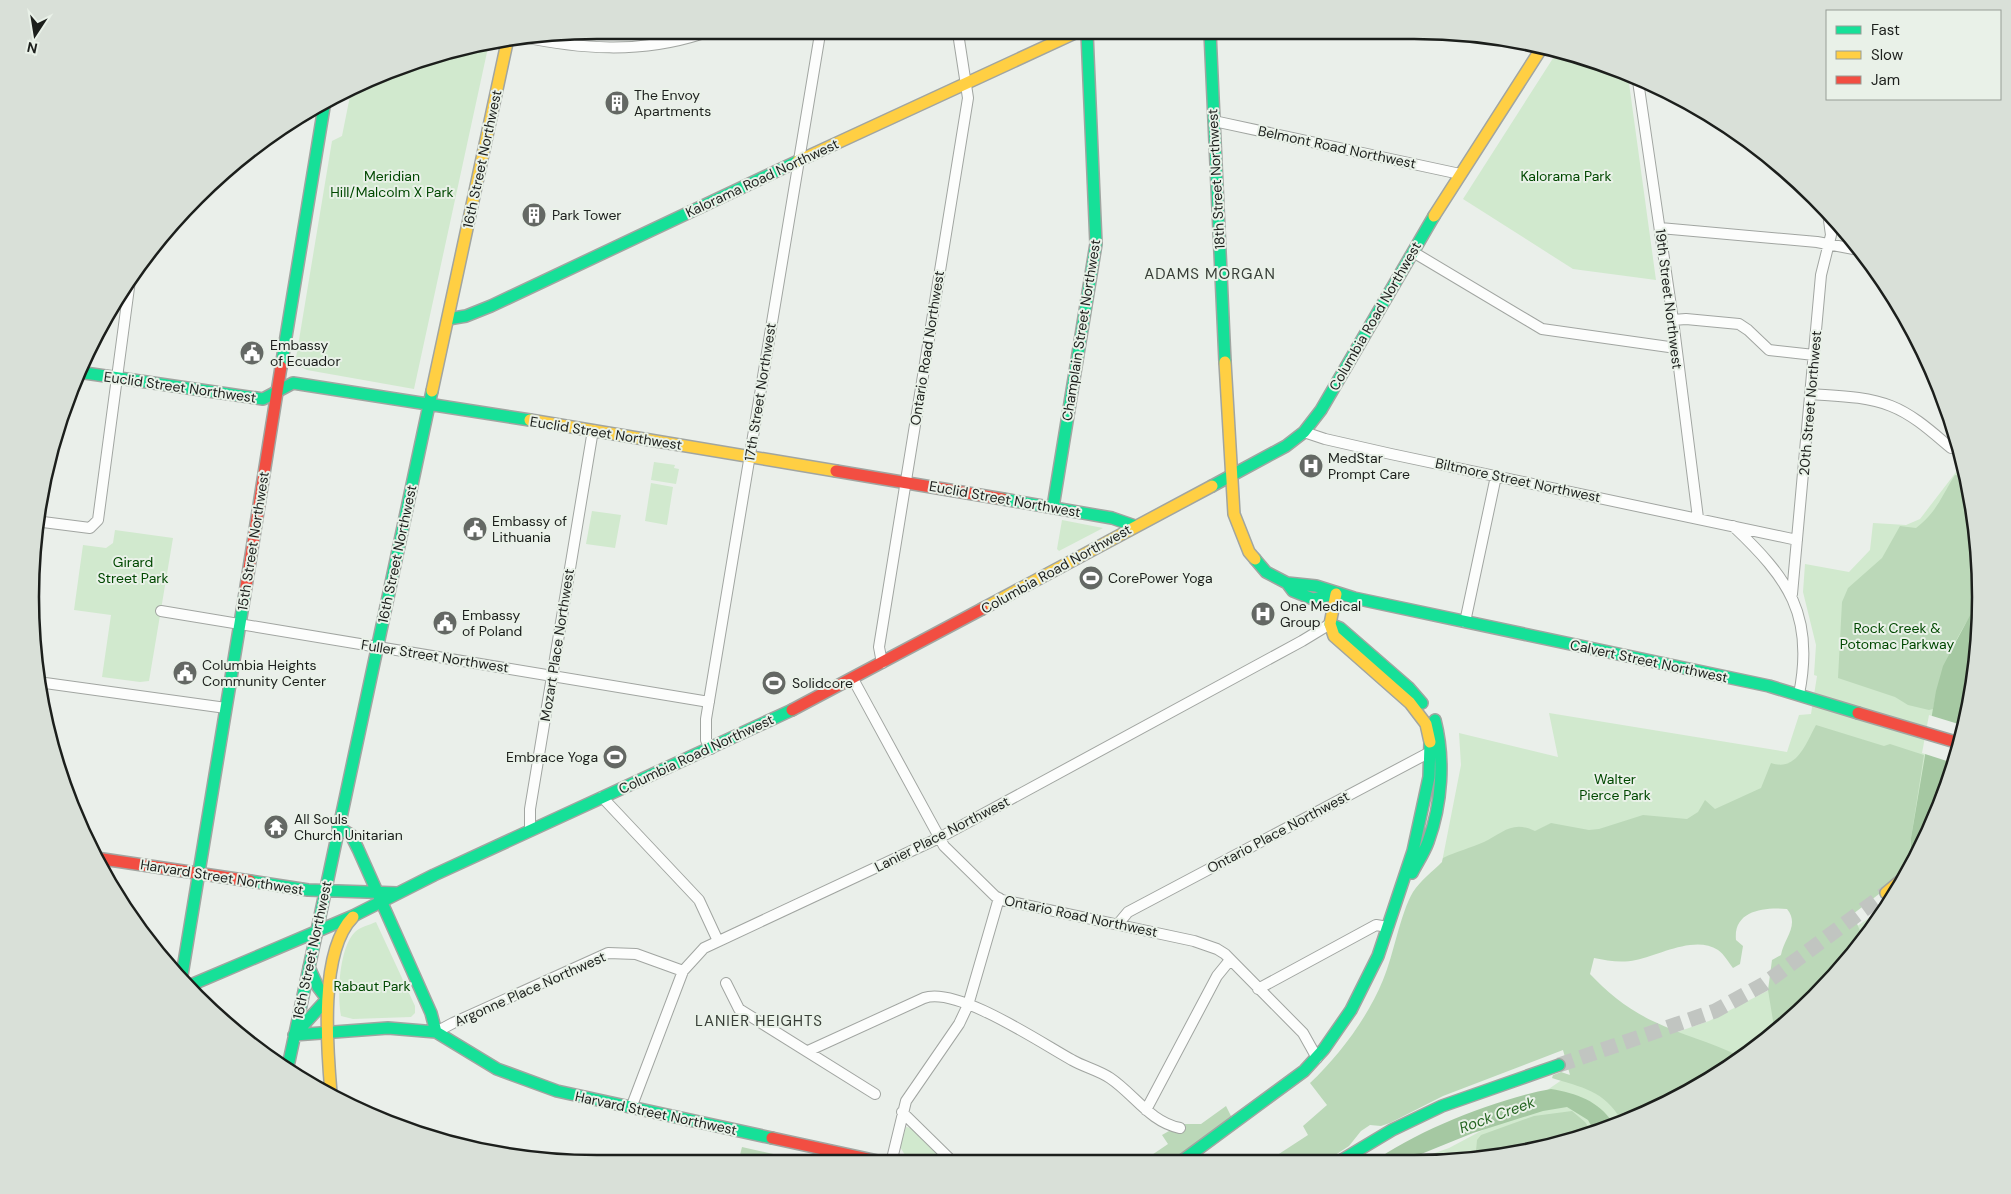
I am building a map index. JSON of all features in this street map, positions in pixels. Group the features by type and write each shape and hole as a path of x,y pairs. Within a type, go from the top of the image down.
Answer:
{"street":[{"path":"549,41 583,47 626,48 681,39"},
{"name":"17th Street Northwest","path":"711,749 706,740 705,730 709,702 819,39"},
{"name":"Ontario Road Northwest","path":"882,664 879,647 968,98 967,81 959,39"},
{"name":"Kalorama Road Northwest","path":"448,319 466,316 491,306 967,81 1062,39"},
{"name":"Champlain Street Northwest","path":"1053,507 1096,244 1088,39"},
{"name":"18th Street Northwest","path":"1210,39 1234,514 1246,546 1261,568 1287,584"},
{"name":"16th Street Northwest","path":"289,1062 506,46"},
{"name":"Columbia Road Northwest","path":"194,983 354,916 396,893 530,830 711,749 882,664 1274,453 1304,432 1321,410 1460,174 1538,53"},
{"name":"19th Street Northwest","path":"1639,86 1673,320 1698,518"},
{"name":"15th Street Northwest","path":"183,971 324,110"},
{"name":"Belmont Road Northwest","path":"1214,121 1460,174"},
{"name":"20th Street Northwest","path":"1792,594 1822,269 1829,245 1830,225"},
{"path":"1660,228 1850,248"},
{"path":"1829,245 1844,242"},
{"path":"1413,252 1542,329 1676,348"},
{"path":"44,522 90,528 98,520 128,295"},
{"path":"1673,320 1686,319 1739,324 1769,350 1814,355"},
{"name":"Euclid Street Northwest","path":"86,373 263,399 293,383 906,482 1112,518 1136,526"},
{"path":"1811,394 1862,399 1892,406 1950,442"},
{"name":"Mozart Place Northwest","path":"530,830 530,809 593,430"},
{"name":"Biltmore Street Northwest","path":"1304,432 1325,439 1797,540"},
{"path":"1465,622 1496,476"},
{"path":"1732,526 1772,566 1792,594 1804,645 1804,669 1799,694"},
{"name":"Calvert Street Northwest","path":"1287,584 1316,586 1336,594 1799,694 1953,741"},
{"path":"1336,594 1330,624 1340,628 1409,688 1431,714 1441,771 1428,841 1409,878 1404,883"},
{"name":"Fuller Street Northwest","path":"161,611 709,702"},
{"name":"Lanier Place Northwest","path":"631,1108 683,971 700,951 939,838 1330,624"},
{"name":"Ontario Road Northwest","path":"853,679 939,838 949,852 999,898 1217,948 1303,1033 1317,1058"},
{"path":"46,683 226,708"},
{"path":"1190,1155 1296,1080 1317,1058 1362,989 1404,883 1436,749"},
{"name":"Ontario Place Northwest","path":"1118,924 1128,912 1436,749"},
{"path":"602,797 700,900 718,941"},
{"path":"338,827 351,835 378,891 431,1013 436,1032"},
{"path":"1414,843 1422,854"},
{"name":"Harvard Street Northwest","path":"105,859 308,890 378,891"},
{"path":"378,891 396,893"},
{"path":"893,1155 906,1101 959,1024 968,1005 999,898"},
{"path":"331,1087 327,999 336,945 347,923 354,916"},
{"path":"1258,988 1376,926 1388,927"},
{"name":"Argonne Place Northwest","path":"436,1032 452,1023 608,953 636,954 683,971"},
{"path":"1146,1110 1217,976 1230,960"},
{"path":"309,967 318,987 327,999"},
{"path":"726,983 739,1009 875,1094"},
{"path":"808,1051 931,996 978,1008 1074,1061 1107,1076 1160,1121 1180,1128"},
{"path":"294,1036 327,999"},
{"name":"Harvard Street Northwest","path":"294,1036 388,1028 436,1032 478,1059 524,1080 557,1091 850,1155"},
{"path":"1350,1155 1392,1130 1442,1106 1559,1065"},
{"path":"902,1112 946,1155"}],"green space":[{"name":"Meridian Hill/Malcolm X Park","path":"488,49 414,389 307,370 295,364 332,141 342,136 350,96 418,68"},
{"name":"Kalorama Park","path":"1554,57 1593,68 1628,81 1656,280 1573,269 1463,199"},
{"path":"654,462 675,465 674,468 679,469 676,484 651,480"},
{"path":"1957,470 1967,524 1971,560 1972,597 1971,634 1962,706 1943,776 1930,811 1915,844 1888,891 1869,874 1442,862 1461,765 1459,733 1558,757 1549,713 1787,752 1799,715 1811,714 1817,676 1814,675 1816,645 1803,592 1805,564 1849,572 1870,550 1873,523 1906,525 1920,519"},
{"name":"Rock Creek & Potomac Parkway","path":"1955,475 1959,476 1971,560 1972,615 1951,652 1940,680 1933,709 1929,710 1908,705 1895,697 1838,678 1842,602 1848,588 1882,558 1900,526 1916,528 1938,504"},
{"path":"651,483 673,487 667,525 645,521"},
{"path":"592,511 621,515 615,548 586,544"},
{"path":"1062,520 1103,528 1059,551 1057,549"},
{"name":"Girard Street Park","path":"115,530 173,538 149,681 140,682 102,677 111,615 74,610 83,545 106,548 113,543"},
{"path":"1816,725 1884,746 1890,744 1924,755 1910,853 1898,875 1879,894 1853,914 1860,932 1857,937 1809,992 1774,1024 1768,990 1772,960 1781,955 1792,926 1791,915 1787,909 1760,910 1745,916 1736,930 1736,940 1743,946 1740,964 1733,968 1718,950 1709,946 1699,945 1688,945 1631,961 1594,958 1590,974 1628,1007 1665,1027 1734,1054 1661,1098 1619,1116 1608,1102 1600,1096 1552,1078 1553,1075 1561,1072 1570,1075 1563,1050 1443,1096 1390,1123 1381,1126 1370,1125 1361,1131 1349,1146 1335,1155 1277,1155 1308,1135 1303,1126 1327,1105 1310,1083 1332,1061 1361,1022 1377,994 1387,970 1408,901 1416,888 1442,862 1443,858 1484,842 1514,827 1535,831 1551,823 1589,830 1599,829 1643,815 1687,819 1698,812 1705,800 1715,809 1761,788 1771,763 1780,765 1788,763 1800,754"},
{"path":"1872,916 1834,965 1782,1017 1724,1061 1661,1098 1593,1126 1523,1145 1451,1154 1431,1155 1449,1148 1511,1115 1585,1064 1709,1021 1767,991"},
{"name":"Rabaut Park","path":"376,922 415,1006 415,1013 411,1017 353,1019 341,1016 339,984 342,960 346,949 355,932 362,927"},
{"path":"1226,1106 1232,1118 1180,1155 1152,1155 1168,1144 1162,1135 1169,1131 1180,1133 1184,1124 1201,1124"},
{"path":"1572,1111 1589,1127 1503,1148 1476,1151 1477,1140 1481,1135 1534,1116"},
{"path":"906,1127 911,1128 938,1155 905,1155 900,1147"},
{"path":"742,1147 778,1155 740,1155"}],"water":[{"path":"1972,613 1971,634 1962,706 1943,776 1930,811 1911,852 1911,838 1936,691 1943,666"},
{"name":"Rock Creek","path":"1551,1089 1569,1093 1594,1104 1610,1120 1592,1126 1588,1120 1567,1107 1543,1111 1473,1133 1419,1155 1384,1155 1411,1139 1458,1117 1530,1093"}],"pier":[{"path":"1929,715 1957,724 1947,761 1922,753"}],"tunnel":[{"path":"1559,1065 1715,1011 1764,984 1886,893"}],"traffic: fast":[{"path":"1053,507 1096,244 1087,39"},
{"path":"1210,39 1225,362"},
{"path":"281,367 323,111"},
{"path":"448,319 466,316 491,306 798,161"},
{"path":"1212,486 1286,446 1304,432 1321,410 1434,216"},
{"path":"86,373 263,399 293,383 530,420"},
{"path":"289,1062 432,391"},
{"path":"1003,499 1112,518 1135,526"},
{"path":"1255,559 1266,572 1287,583 1293,591 1313,599 1335,594"},
{"path":"1287,583 1316,586 1354,598 1769,686 1858,713"},
{"path":"183,971 245,593"},
{"path":"1330,624 1340,628 1409,688 1422,703"},
{"path":"194,984 353,916 434,875 792,710"},
{"path":"1412,873 1428,842 1439,797 1441,766 1435,720"},
{"path":"1190,1155 1304,1071 1324,1049 1351,1010 1378,956 1413,851 1429,777 1430,742"},
{"path":"338,827 351,835 358,849 431,1013 436,1032"},
{"path":"250,881 308,890 397,893"},
{"path":"297,1032 327,999 318,987 309,967"},
{"path":"294,1035 388,1028 436,1032 497,1069 557,1091 772,1138"},
{"path":"1350,1155 1392,1130 1442,1106 1559,1065"}],"traffic: slow":[{"path":"798,161 1062,39"},
{"path":"432,391 506,46"},
{"path":"1434,216 1538,53"},
{"path":"1225,362 1234,514 1249,552 1255,559"},
{"path":"530,420 836,471"},
{"path":"982,609 1212,486"},
{"path":"1336,594 1330,624 1334,636 1410,703 1426,724 1430,742"},
{"path":"331,1087 327,1026 330,976 342,932 353,917"}],"traffic: jam":[{"path":"245,593 281,367"},
{"path":"836,471 1003,499"},
{"path":"792,710 982,609"},
{"path":"1858,713 1953,741"},
{"path":"105,859 250,881"},
{"path":"772,1138 850,1155"}],"place":[{"name":"The Envoy Apartments","path":"617,103"},
{"name":"Park Tower","path":"534,215"},
{"name":"Embassy of Ecuador","path":"252,353"},
{"name":"MedStar Prompt Care","path":"1311,466"},
{"name":"Embassy of Lithuania","path":"475,529"},
{"name":"CorePower Yoga","path":"1091,578"},
{"name":"One Medical Group","path":"1263,614"},
{"name":"Embassy of Poland","path":"445,623"},
{"name":"Columbia Heights Community Center","path":"185,673"},
{"name":"Solidcore","path":"774,683"},
{"name":"Embrace Yoga","path":"615,757"},
{"name":"All Souls Church Unitarian","path":"276,827"}],"district":[{"name":"ADAMS MORGAN","path":"1210,274"},
{"name":"LANIER HEIGHTS","path":"759,1021"}],"park label":[{"name":"Walter Pierce Park","path":"1615,788"}]}
